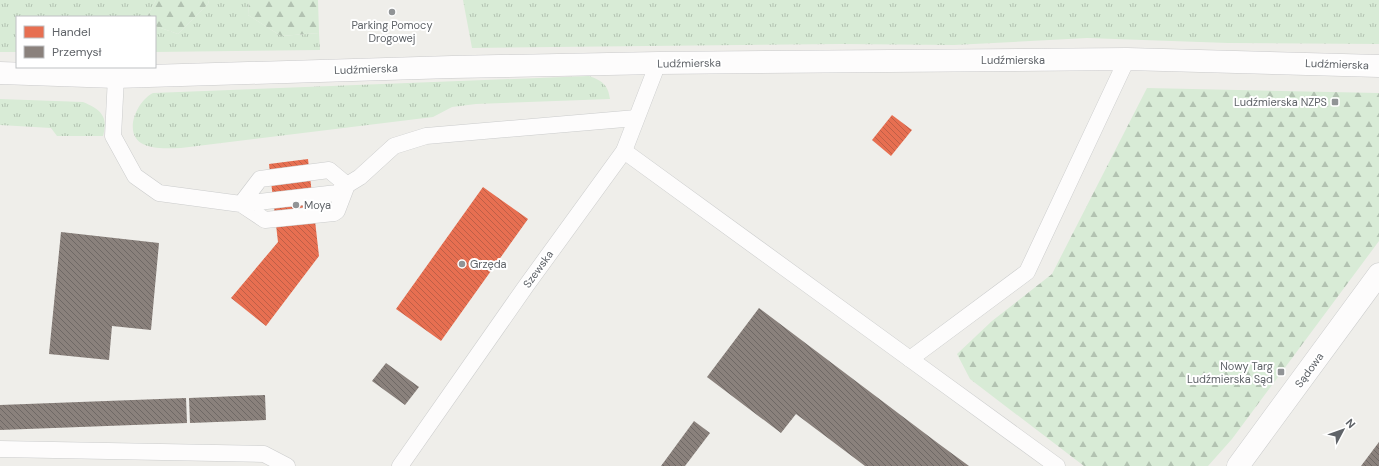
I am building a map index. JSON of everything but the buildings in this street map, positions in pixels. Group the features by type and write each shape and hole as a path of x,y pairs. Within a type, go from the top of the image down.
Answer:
{"main road":[{"name":"Ludźmierska","path":"0,74 116,77 452,67 658,63 1127,59 1379,66"},
{"name":"Sądowa","path":"1238,466 1379,274"}],"lane":[{"path":"910,359 1027,272 1127,59"},
{"name":"Szewska","path":"400,466 526,286 624,151 658,63"},
{"path":"116,77 114,136 135,176 159,193 242,204 265,220 334,213 337,211 347,185 360,177 394,146 426,136 636,118"},
{"path":"624,151 1057,466"},
{"path":"242,204 260,179 329,170 347,185"},
{"path":"0,449 199,459 264,454 288,466"}],"green space":[{"path":"0,0 156,0 148,16 16,16 16,52 0,52"},
{"path":"156,0 209,0 208,4 178,34 156,26 156,16 148,16"},
{"path":"209,0 249,0 248,15 281,36 319,33 320,50 156,52 156,26 178,34 208,4"},
{"path":"249,0 318,0 319,33 281,36 248,15"},
{"path":"463,0 1379,0 1379,44 1228,43 1087,38 954,45 841,44 472,48"},
{"path":"589,76 604,84 608,90 610,99 476,104 452,107 433,117 181,148 150,147 141,143 136,138 133,131 133,124 138,109 142,102 153,93"},
{"path":"1147,88 1379,93 1379,241 1232,439 1208,466 1084,466 970,379 957,354 992,321 1052,274"},
{"path":"0,99 83,102 94,107 102,114 105,123 103,136 57,136 51,128 0,125"}],"place":[{"name":"Parking Pomocy Drogowej","path":"392,12"},
{"name":"Ludźmierska NZPS","path":"1335,102"},
{"name":"Moya","path":"296,205"},
{"name":"Grzęda","path":"462,264"},
{"name":"Nowy Targ Ludźmierska Sąd","path":"1281,372"}]}
